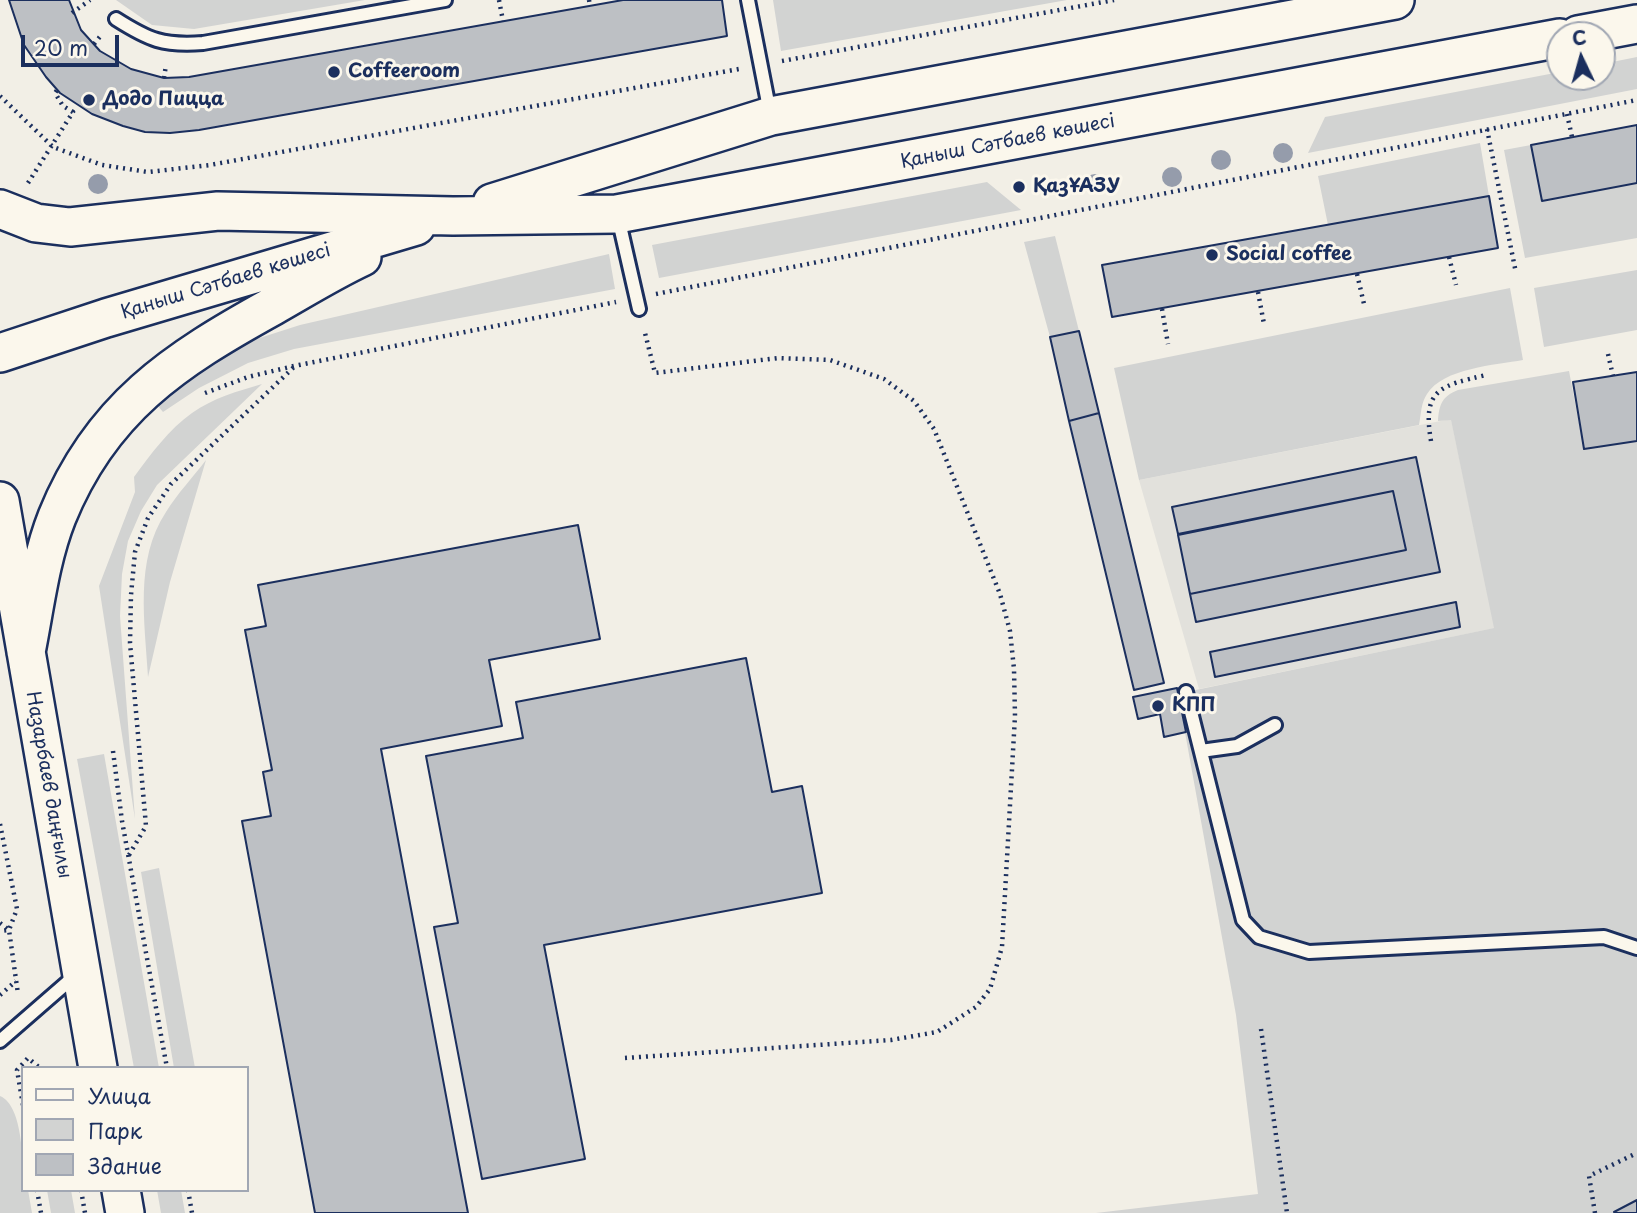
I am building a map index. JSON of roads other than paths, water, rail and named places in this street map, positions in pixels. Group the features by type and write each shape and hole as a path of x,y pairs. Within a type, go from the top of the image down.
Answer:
{"main road":[{"name":"Қаныш Сәтбаев көшесі","path":"0,353 308,257 453,216 771,116 1395,0"},
{"path":"1616,28 1637,24"},
{"name":"Қаныш Сәтбаев көшесі","path":"26,652 46,551 58,516 76,480 116,418 143,390 223,334 354,261 453,216 617,214 1546,41"},
{"path":"11,200 36,223 70,227 218,211 453,216"},
{"name":"Назарбаев даңғылы","path":"0,501 98,1066"},
{"path":"121,1192 125,1213"}],"lane":[{"path":"116,19 144,37 175,45 203,43 445,0"},
{"path":"748,0 771,116"},
{"path":"617,214 638,303"},
{"path":"1186,692 1243,920 1259,937 1309,952 1604,937 1637,948"},
{"path":"1200,751 1237,746 1275,725"},
{"path":"0,1041 80,971"}],"place":[{"name":"Coffeeroom","path":"334,72"},
{"name":"Додо Пицца","path":"89,100"},
{"name":"ҚазҰАЗУ","path":"1019,187"},
{"name":"Social coffee","path":"1212,255"},
{"name":"КПП","path":"1158,706"}]}
